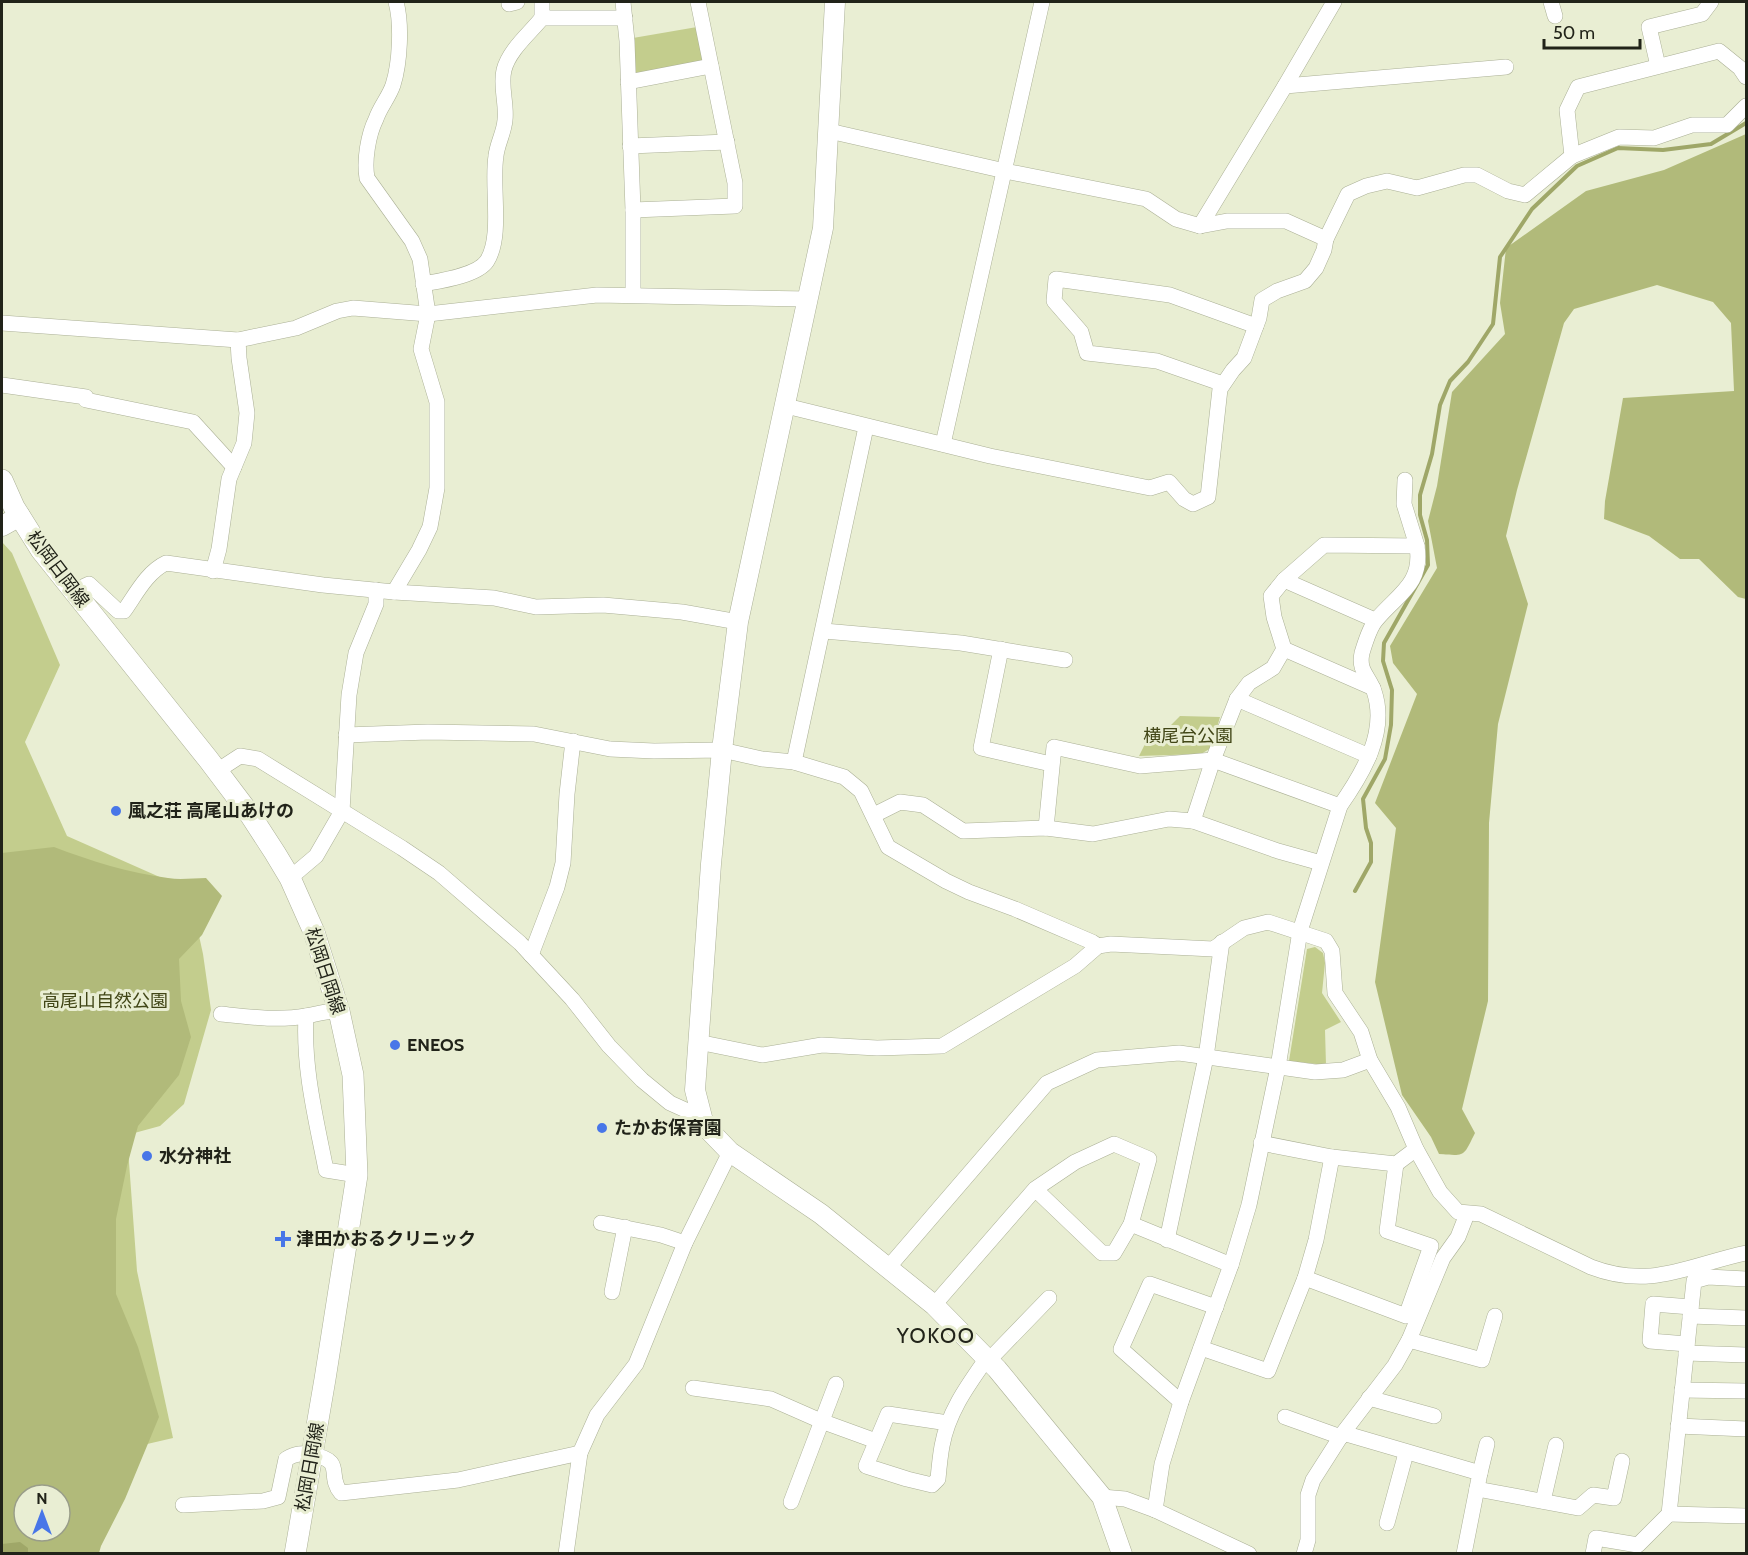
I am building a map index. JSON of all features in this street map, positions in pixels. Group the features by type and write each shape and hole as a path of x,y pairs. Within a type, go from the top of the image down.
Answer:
{"main road":[{"name":"松岡日岡線","path":"2,480 11,521 42,550 256,823 290,878 314,932 339,1011 353,1076 357,1174 295,1554"}],"street":[{"path":"394,592 430,527 437,488 437,402 422,349 428,314 417,250 367,178 365,169 374,121 393,85 399,55 399,10 396,2"},
{"path":"508,2 509,4 517,2"},
{"path":"423,284 477,269 486,262 492,248 495,227 496,155 505,120 503,78 505,67 542,18 542,2"},
{"path":"623,2 633,210 633,295"},
{"path":"633,210 735,206 735,183 698,2"},
{"path":"835,2 823,228 738,622 722,750 695,1090 704,1125 730,1152 821,1214 934,1305 988,1359 1102,1497 1122,1554"},
{"path":"943,444 1042,2"},
{"path":"1200,226 1286,87 1334,2"},
{"path":"1658,66 1649,27 1702,14 1711,2"},
{"path":"542,18 625,18"},
{"path":"1572,156 1567,110 1578,87 1719,51 1740,68 1746,77"},
{"path":"628,82 711,66"},
{"path":"1286,87 1506,67"},
{"path":"786,406 990,456 1150,488 1169,482 1184,500 1193,504 1208,497 1220,389 1244,358 1256,326 1262,300 1277,291 1305,281 1316,268 1326,239 1348,194 1366,186 1387,182 1417,188 1464,175 1477,175 1508,191 1525,195 1572,156 1619,137 1654,138 1692,125 1727,125 1746,106"},
{"path":"829,131 1005,171 1146,199 1176,219 1200,226 1227,221 1286,221 1326,239"},
{"path":"630,146 727,142"},
{"path":"1223,384 1157,360 1087,353 1081,332 1053,301 1056,279 1170,295 1256,326"},
{"path":"2,323 238,340 296,328 337,310 363,309 428,314 574,297 633,295 808,299"},
{"path":"213,571 219,549 229,479 244,443 247,413 238,340"},
{"path":"2,385 86,397 86,400 193,422 234,467"},
{"path":"794,762 824,631 866,427"},
{"path":"1155,1510 1162,1464 1180,1402 1231,1265 1249,1205 1278,1067 1300,931 1340,806 1370,756 1379,725 1373,688 1362,670 1362,654 1375,620 1410,586 1418,566 1417,546 1404,504 1405,480"},
{"path":"1193,821 1236,699 1249,683 1273,668 1284,649 1274,617 1271,596 1284,580 1324,545 1417,546"},
{"path":"74,591 89,584 118,611 124,611 151,574 166,564 394,592 494,598 536,607 614,606 682,612 738,622"},
{"path":"1284,580 1375,620"},
{"path":"290,878 316,856 342,811 349,695 356,653 376,604 376,590"},
{"path":"824,631 961,643 1065,660"},
{"path":"1001,649 981,748 1051,764"},
{"path":"1284,649 1373,688"},
{"path":"1236,699 1370,756"},
{"path":"346,735 534,734 610,748 654,751 722,750 762,759 794,762 844,777 861,791 888,847 946,881 1098,946"},
{"path":"531,955 557,887 563,863 573,741"},
{"path":"1046,828 1054,747 1140,766 1213,760 1340,806"},
{"path":"217,771 240,756 253,758 423,861 520,942 572,999 609,1046 642,1080 670,1103 701,1117"},
{"path":"874,815 900,802 923,806 963,831 1046,828 1093,834 1169,819 1193,821 1321,863"},
{"path":"698,1042 762,1054 822,1045 877,1048 942,1046 1074,966 1098,946 1111,944 1213,949 1244,928 1268,922 1326,941 1332,951 1335,993 1361,1032 1370,1060 1398,1107 1416,1149 1440,1192 1458,1212 1481,1214 1591,1267 1608,1274 1631,1278 1671,1275 1746,1253"},
{"path":"1167,1240 1206,1057 1222,942"},
{"path":"221,1014 262,1019 306,1016 326,1010 339,1011"},
{"path":"306,1016 306,1065 326,1170 357,1174"},
{"path":"887,1269 1047,1083 1097,1060 1179,1053 1315,1072 1343,1070 1370,1060"},
{"path":"1261,1143 1332,1157 1396,1164 1416,1149"},
{"path":"934,1305 1035,1189 1074,1162 1114,1144 1149,1159 1131,1224 1114,1253 1102,1253 1035,1189"},
{"path":"566,1554 580,1453 597,1415 636,1364 685,1243 730,1152"},
{"path":"1201,1348 1268,1371 1305,1278 1316,1240 1332,1157"},
{"path":"1305,1278 1406,1316 1431,1246 1387,1231 1396,1164"},
{"path":"1304,1554 1308,1540 1308,1495 1313,1480 1342,1435 1395,1365 1409,1340 1443,1258 1458,1237 1467,1214"},
{"path":"601,1223 661,1235 685,1243"},
{"path":"1131,1224 1231,1265"},
{"path":"612,1292 625,1227"},
{"path":"1593,1554 1596,1538 1638,1545 1668,1514 1694,1281 1708,1277 1746,1279"},
{"path":"1180,1402 1121,1349 1150,1284 1216,1307"},
{"path":"948,1423 888,1414 866,1466 932,1485 938,1479 942,1445 948,1423 958,1401 988,1359 1049,1298"},
{"path":"1746,1318 1653,1305 1650,1341 1746,1355"},
{"path":"1409,1340 1482,1360 1495,1316"},
{"path":"790,1502 836,1384"},
{"path":"693,1388 771,1400 876,1441"},
{"path":"1682,1390 1746,1391"},
{"path":"1369,1398 1434,1416"},
{"path":"1285,1417 1406,1453 1479,1481 1543,1501 1578,1508 1593,1495 1614,1498 1622,1461"},
{"path":"1678,1426 1746,1429"},
{"path":"1464,1554 1488,1444"},
{"path":"1543,1501 1556,1445"},
{"path":"183,1505 263,1501 278,1497 286,1459 297,1453 327,1458 333,1463 336,1488 340,1493 458,1480 580,1453"},
{"path":"1387,1523 1406,1453"},
{"path":"1102,1497 1125,1499 1155,1510 1249,1554"},
{"path":"1668,1514 1746,1516"}],"green space":[{"path":"697,27 704,59 702,63 638,75 634,73 633,38"},
{"path":"1746,134 1746,599 1738,597 1699,559 1680,559 1649,536 1604,519 1605,501 1623,398 1734,391 1731,323 1713,302 1657,285 1574,309 1564,323 1506,536 1528,604 1498,724 1489,823 1488,1001 1462,1109 1475,1133 1463,1153 1459,1155 1439,1154 1431,1137 1402,1095 1375,982 1396,828 1375,803 1417,694 1393,663 1390,646 1437,568 1428,521 1437,486 1452,392 1505,334 1500,303 1506,248 1586,191 1664,170"},
{"name":"高尾山自然公園","path":"2,542 12,553 60,665 25,742 67,836 189,890 203,954 211,1010 184,1104 160,1126 127,1135 137,1271 173,1438 57,1465 2,1469"},
{"name":"横尾台公園","path":"1180,716 1220,717 1211,748 1201,754 1139,756 1146,742 1165,731"},
{"name":"高尾山自然公園","path":"54,847 96,862 139,873 173,879 206,878 222,896 202,935 179,959 181,1001 191,1037 179,1075 138,1126 116,1219 116,1294 138,1347 159,1417 125,1499 99,1553 2,1554 2,853"},
{"path":"1315,947 1323,953 1325,963 1322,993 1341,1022 1325,1030 1326,1065 1289,1061 1307,949"}],"shaded area":[{"path":"21,1543 28,1548 28,1553 2,1553 2,1544"}],"waterway":[{"path":"1355,891 1371,862 1371,843 1366,828 1363,799 1385,759 1391,725 1392,690 1383,661 1384,643 1428,565 1427,540 1420,515 1420,495 1432,454 1440,405 1450,381 1468,362 1493,324 1500,257 1532,209 1577,166 1618,148 1663,150 1711,144 1746,123"}],"place":[{"name":"風之荘 高尾山あけの","path":"116,811"},
{"name":"ENEOS","path":"395,1045"},
{"name":"たかお保育園","path":"602,1128"},
{"name":"水分神社","path":"147,1156"},
{"name":"津田かおるクリニック","path":"283,1239"}],"district":[{"name":"YOKOO","path":"936,1335"}]}
